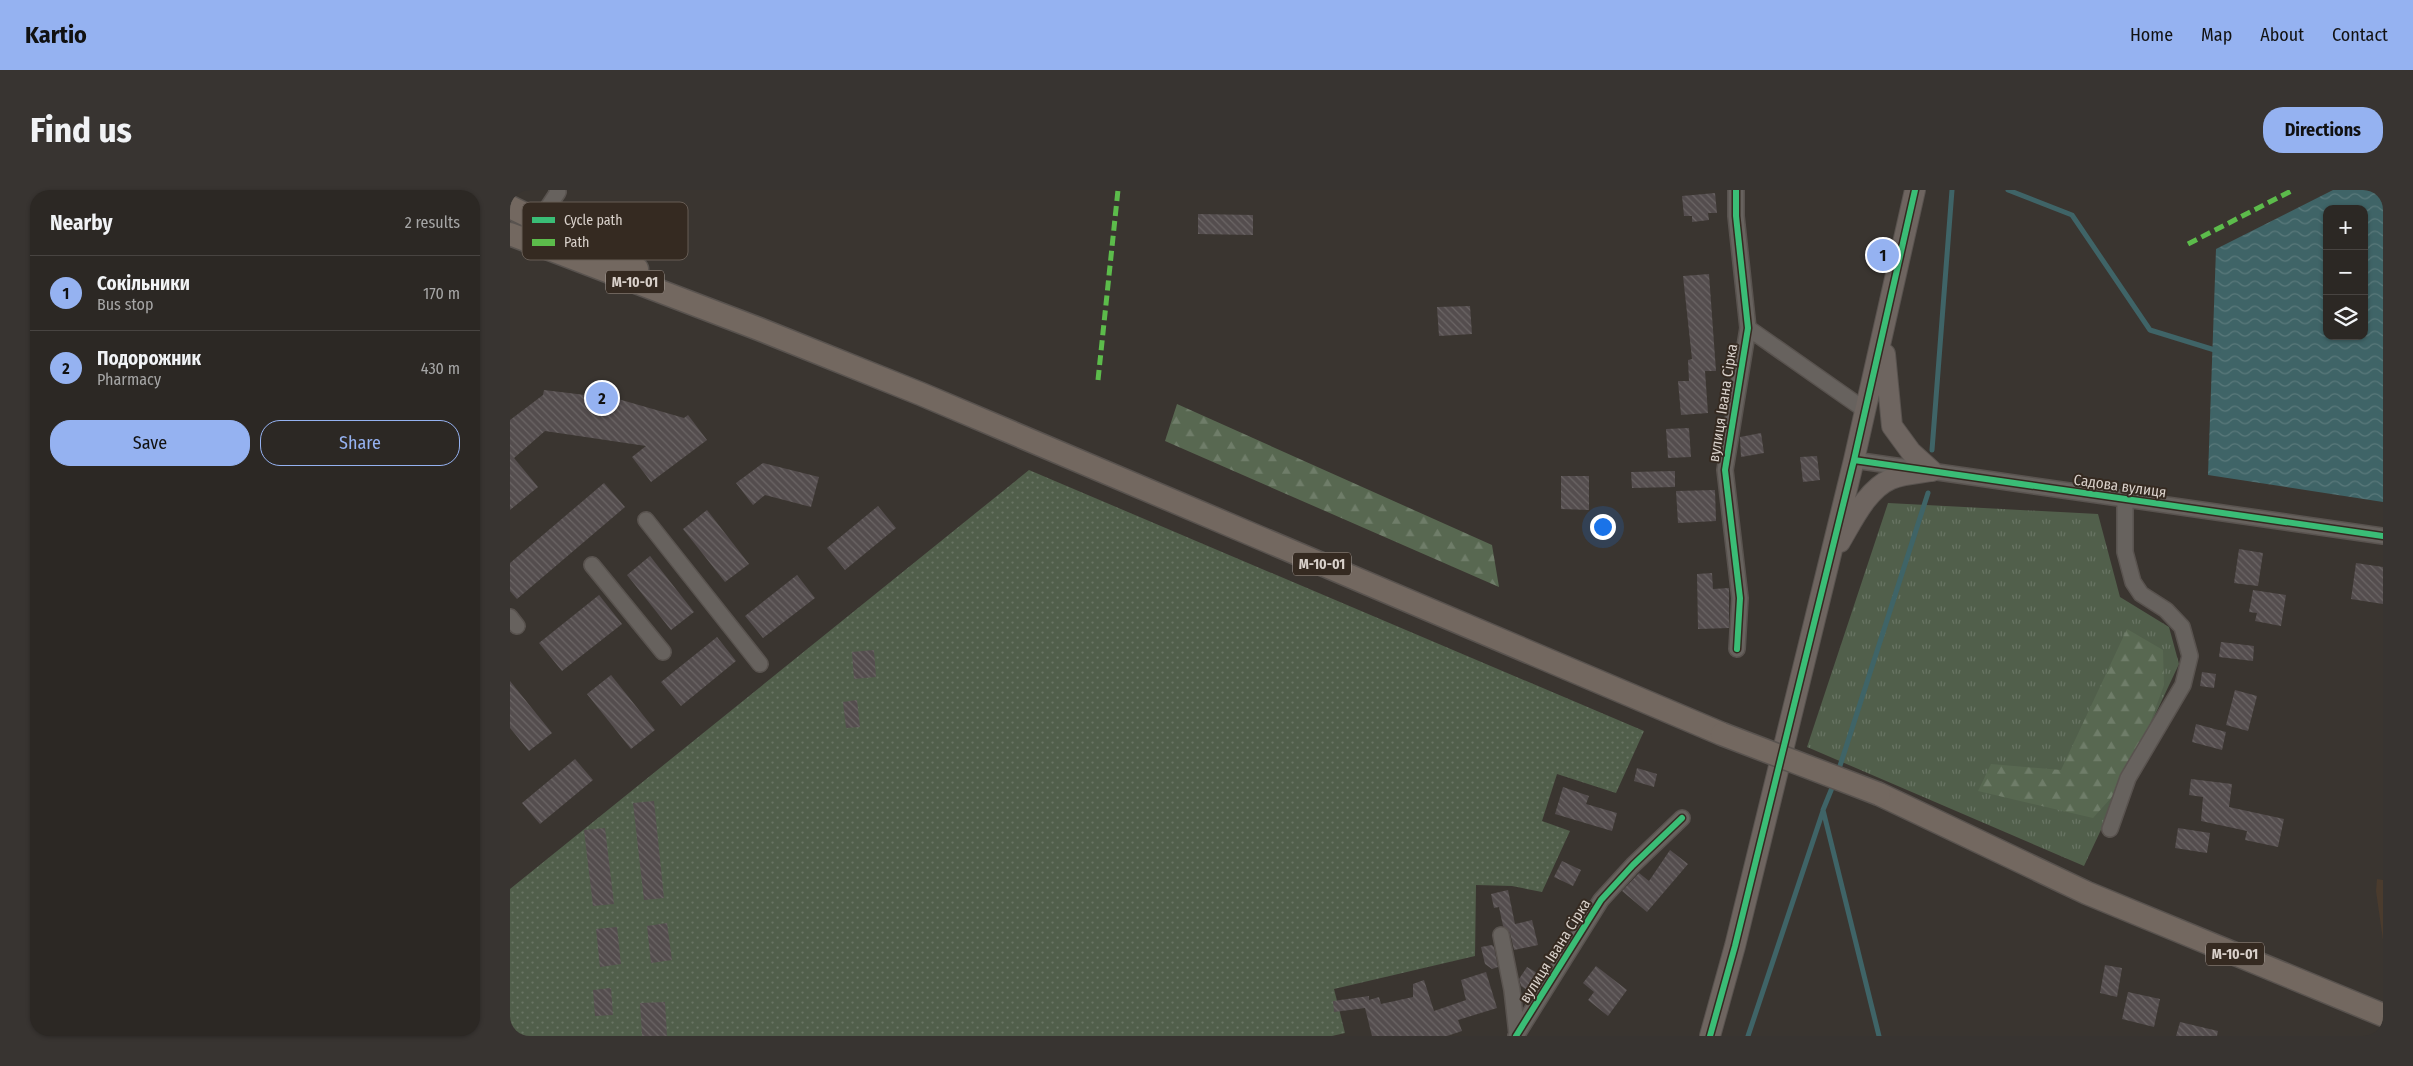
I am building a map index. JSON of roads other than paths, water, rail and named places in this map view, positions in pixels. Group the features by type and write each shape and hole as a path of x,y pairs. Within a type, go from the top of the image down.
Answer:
{"highway":[{"name":"М-10-01","path":"510,207 522,212"},
{"name":"М-10-01","path":"510,234 522,239"},
{"name":"М-10-01","path":"578,260 759,329 921,394 1722,734 1880,794 2087,893 2383,1015"},
{"name":"М-10-01","path":"620,260 759,329"}],"main road":[{"path":"1710,1036 1735,946 1826,568 1854,460 1915,190"},
{"path":"1883,335 1892,426 1911,452 1932,471"},
{"path":"1826,568 1857,511 1870,496 1890,480 1932,471"}],"street":[{"path":"551,202 558,192 557,190"},
{"name":"вулиця Івана Сірка","path":"1736,190 1736,216 1748,328 1725,470 1740,598 1737,649"},
{"path":"1748,328 1865,410"},
{"name":"Садова вулиця","path":"1854,460 2383,536"},
{"name":"Садова вулиця","path":"2110,829 2128,778 2183,685 2190,656 2182,627 2166,610 2141,594 2133,582 2125,552 2125,500"},
{"path":"646,520 760,664"},
{"path":"592,565 662,652"},
{"name":"вулиця Івана Сірка","path":"1517,1035 1597,906 1633,865 1682,818"},
{"path":"1501,935 1513,998 1517,1035"}],"water":[{"path":"2333,190 2383,190 2383,502 2208,475 2216,249"}],"waterway":[{"path":"1932,450 1952,190"},
{"path":"2008,190 2072,215 2150,330 2218,351"},
{"path":"1838,772 1928,493"},
{"path":"1834,783 1823,810 1879,1036"},
{"path":"1748,1036 1823,811"}],"place":[{"name":"Сокільники","path":"1883,255"},
{"name":"Подорожник","path":"602,398"}]}
